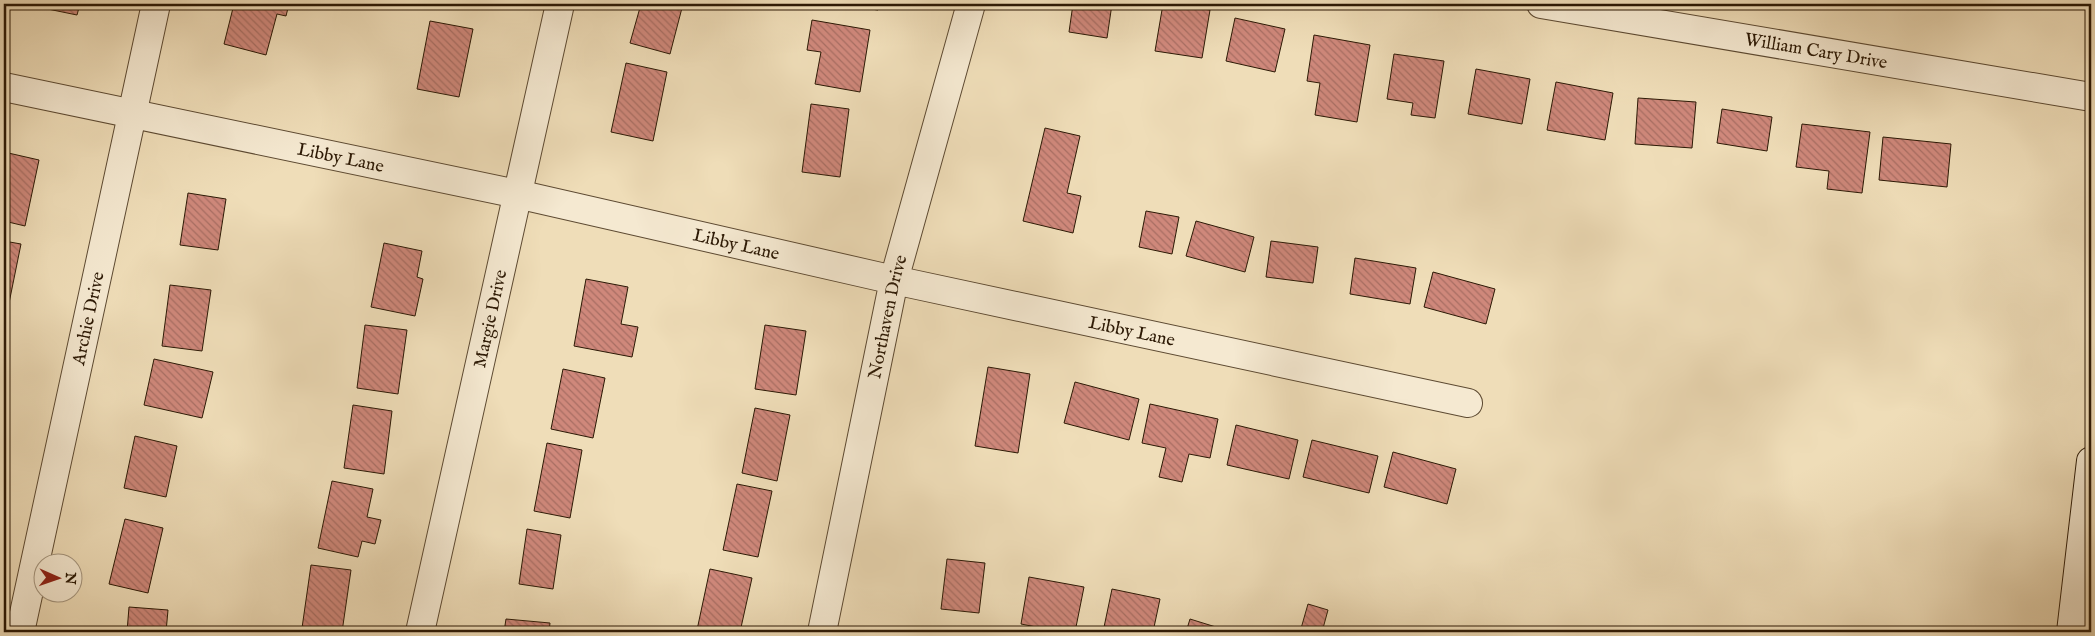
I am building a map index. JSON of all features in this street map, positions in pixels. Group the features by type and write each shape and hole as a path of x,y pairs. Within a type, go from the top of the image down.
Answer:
{"street":[{"name":"Archie Drive","path":"20,632 156,4"},
{"name":"Margie Drive","path":"420,632 560,4"},
{"name":"Northaven Drive","path":"822,632 894,280 971,4"},
{"name":"William Cary Drive","path":"1541,4 2091,97"},
{"name":"Libby Lane","path":"4,87 517,194 894,280 1468,403"},
{"path":"2071,632 2091,461"}],"building":[{"path":"38,4 80,4 77,15 38,7"},
{"path":"234,4 289,4 286,16 277,14 266,55 224,44"},
{"path":"442,4 478,4 477,9"},
{"path":"641,4 683,4 670,54 630,43"},
{"path":"835,4 879,4 878,10"},
{"path":"1073,4 1112,4 1107,38 1069,32"},
{"path":"1163,4 1210,10 1202,58 1155,51"},
{"path":"1235,18 1285,29 1275,72 1226,61"},
{"path":"812,20 870,30 860,92 815,84 821,52 807,50"},
{"path":"430,21 473,29 459,97 417,89"},
{"path":"1314,35 1370,45 1357,122 1315,115 1320,83 1307,81"},
{"path":"1394,54 1444,61 1435,118 1411,115 1413,103 1387,99"},
{"path":"626,63 667,72 653,141 611,132"},
{"path":"1476,69 1530,79 1522,124 1468,114"},
{"path":"1556,82 1613,93 1605,140 1547,130"},
{"path":"1638,98 1696,102 1692,148 1635,144"},
{"path":"811,104 849,109 840,177 802,172"},
{"path":"1722,109 1772,117 1767,151 1717,143"},
{"path":"1802,124 1870,132 1862,193 1827,189 1829,171 1796,167"},
{"path":"1045,128 1080,136 1067,193 1081,196 1073,233 1023,221"},
{"path":"1883,137 1951,144 1947,187 1879,180"},
{"path":"4,152 39,160 25,226 4,221"},
{"path":"188,193 226,199 218,250 180,245"},
{"path":"1146,211 1179,217 1172,254 1139,247"},
{"path":"1196,221 1254,237 1245,272 1186,256"},
{"path":"4,241 21,244 7,313 4,312"},
{"path":"1271,241 1318,247 1313,283 1266,277"},
{"path":"384,243 422,251 417,277 423,279 415,316 371,307"},
{"path":"1355,258 1416,268 1410,304 1350,294"},
{"path":"1433,272 1495,289 1486,324 1424,307"},
{"path":"586,279 628,287 621,324 638,327 632,357 574,346"},
{"path":"170,285 211,290 202,351 162,346"},
{"path":"365,325 407,330 398,394 357,388"},
{"path":"765,325 806,331 796,395 755,389"},
{"path":"154,359 213,372 202,418 144,405"},
{"path":"988,367 1030,374 1018,453 975,446"},
{"path":"563,369 605,378 593,438 551,429"},
{"path":"1075,382 1139,399 1129,440 1064,423"},
{"path":"1150,404 1218,419 1210,458 1189,454 1182,482 1159,477 1166,448 1142,443"},
{"path":"353,405 392,411 384,474 344,468"},
{"path":"755,408 790,415 777,481 742,473"},
{"path":"1236,425 1298,440 1289,479 1227,465"},
{"path":"135,436 177,446 166,497 124,488"},
{"path":"1312,440 1378,456 1369,493 1303,477"},
{"path":"547,443 582,450 570,518 534,511"},
{"path":"1393,452 1456,469 1447,504 1384,487"},
{"path":"332,481 373,489 367,517 381,520 375,544 362,541 358,557 318,548"},
{"path":"737,484 772,491 758,557 723,550"},
{"path":"125,519 163,528 148,593 109,584"},
{"path":"527,529 561,535 553,589 519,584"},
{"path":"947,559 985,563 979,613 941,609"},
{"path":"311,565 351,570 342,632 302,628"},
{"path":"710,569 752,578 740,632 697,630"},
{"path":"1029,577 1084,587 1075,632 1062,632 1021,624"},
{"path":"1112,589 1160,599 1153,632 1103,632"},
{"path":"1308,604 1328,610 1322,632 1300,632"},
{"path":"129,607 168,610 166,632 127,632"},
{"path":"506,619 550,623 549,632 504,632"},
{"path":"1190,619 1232,632 1186,632"},
{"path":"1272,627 1289,632 1270,632"}]}
